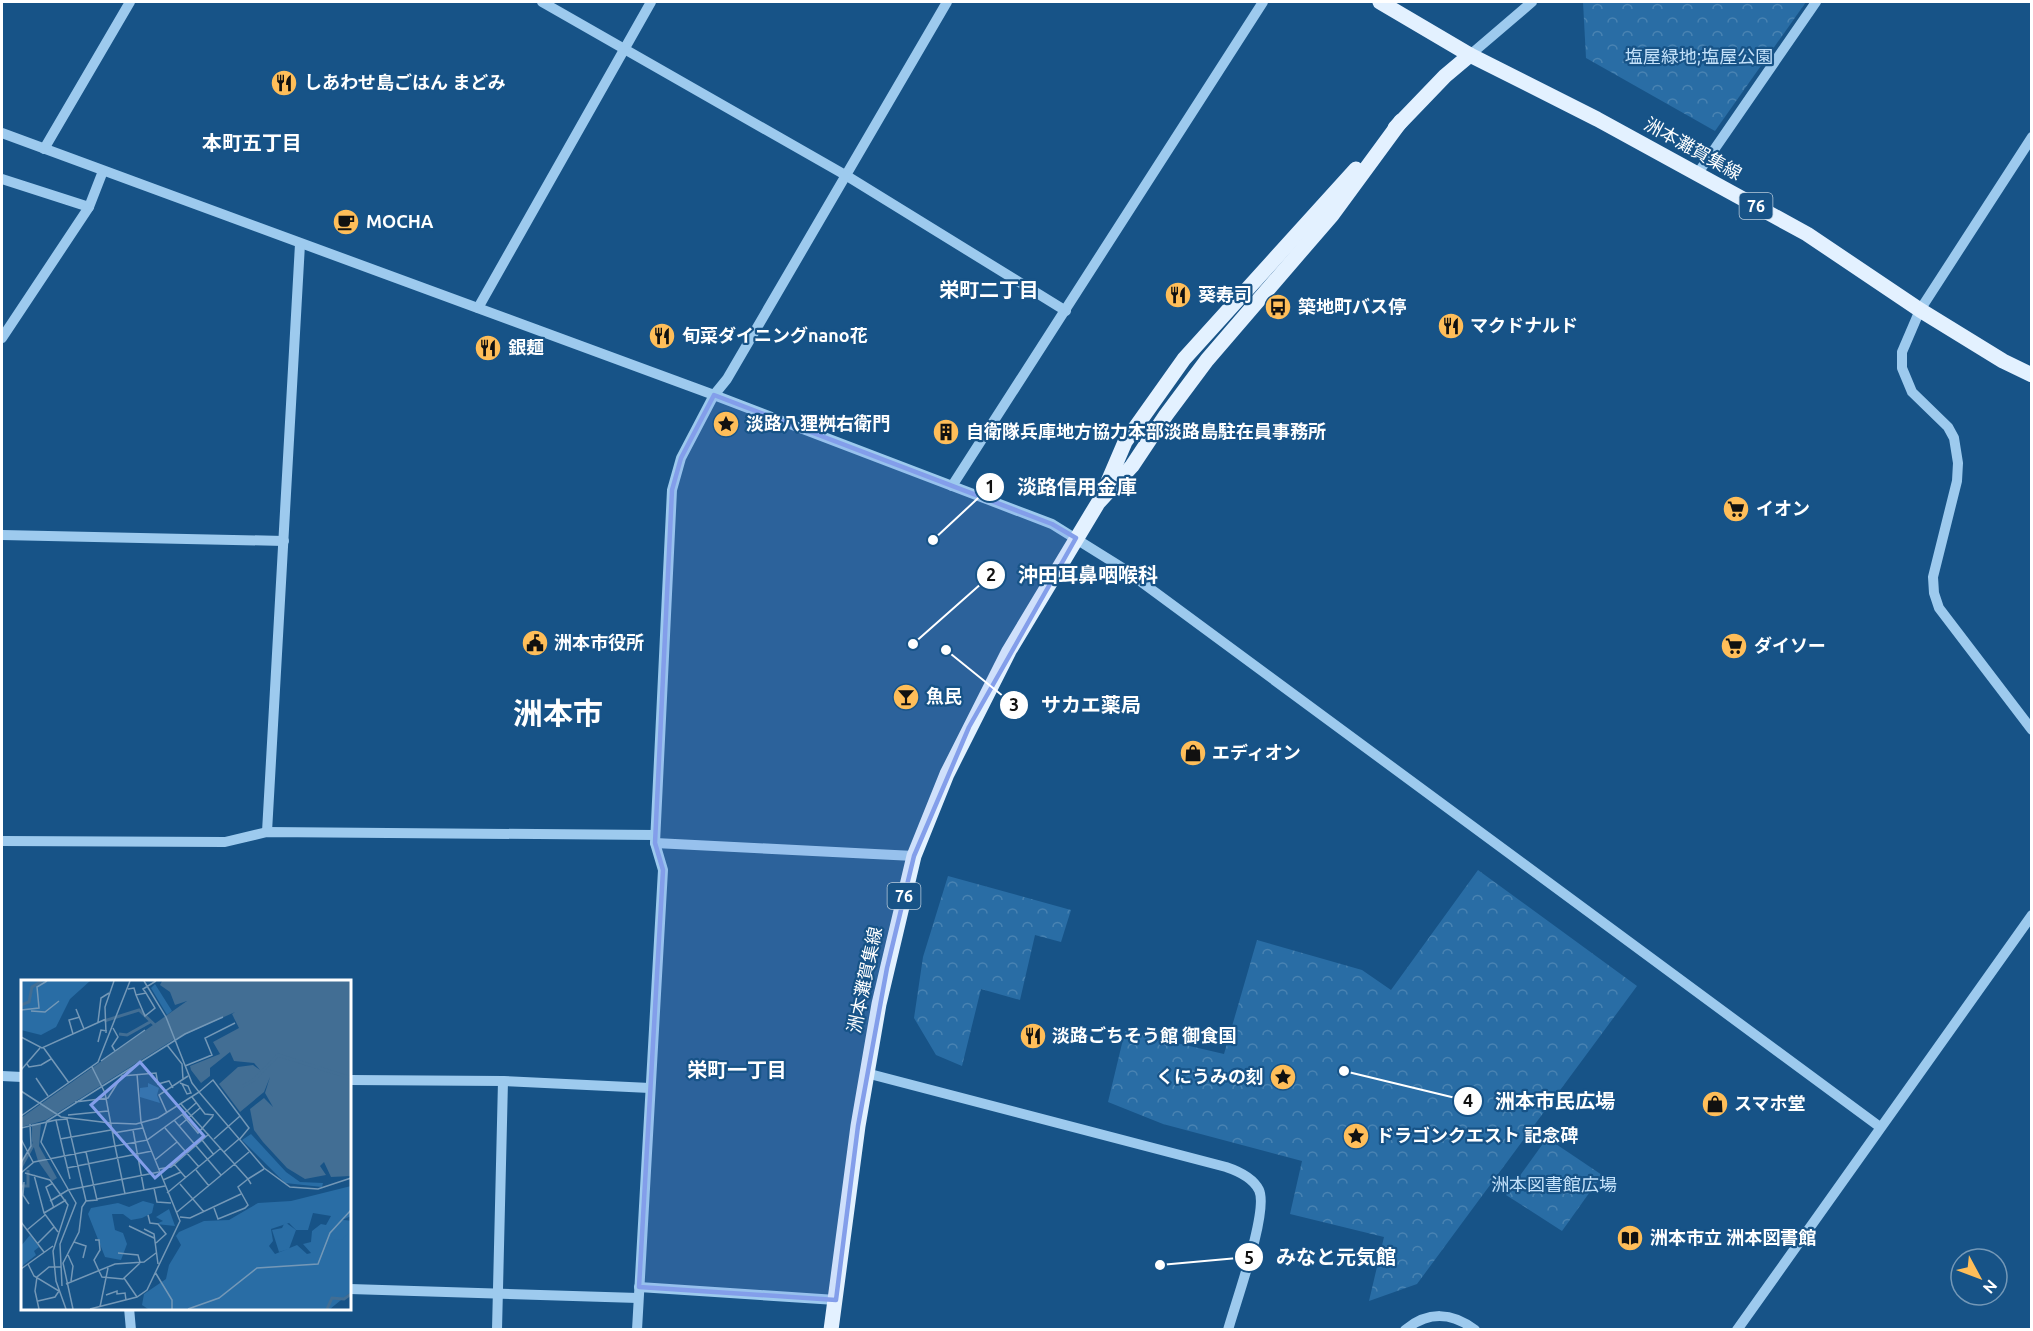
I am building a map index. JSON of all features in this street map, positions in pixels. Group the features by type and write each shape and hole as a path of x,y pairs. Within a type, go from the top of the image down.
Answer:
{"main road":[{"path":"1380,2 1470,56"},
{"name":"洲本灘賀集線","path":"831,1329 866,1073 879,1004 914,856 947,774 978,709 1009,651 1098,504 1132,466 1206,360 1332,215 1401,121 1445,76 1470,56 1597,119 1807,234 1920,310 2003,361 2031,375"}],"street":[{"path":"44,149 130,2"},
{"path":"542,2 847,176 1066,311"},
{"path":"478,308 651,2"},
{"path":"637,1329 663,870 655,839 672,490 681,458 714,395 727,379 947,2"},
{"path":"952,486 1263,2"},
{"path":"1470,56 1532,2"},
{"path":"1698,173 1816,2"},
{"path":"2,133 714,395 1052,524 1121,567 1880,1127"},
{"path":"2031,137 1920,310 1902,352 1902,368 1912,392 1948,427 1954,438 1958,463 1957,481 1933,577 1934,593 1939,608 2031,730"},
{"path":"2,338 89,207 103,171"},
{"path":"2,179 89,207"},
{"path":"267,832 300,244"},
{"path":"2,535 284,541"},
{"path":"2,841 225,842 267,832 655,839 914,856"},
{"path":"1737,1329 2031,915"},
{"path":"866,1073 1226,1167 1247,1177 1259,1191 1262,1201 1228,1329"},
{"path":"2,1076 21,1077"},
{"path":"351,1080 503,1081 651,1088"},
{"path":"497,1329 503,1081"},
{"path":"639,1287 836,1300"},
{"path":"351,1289 638,1298"},
{"path":"129,1310 131,1329"},
{"path":"1405,1329 1426,1317 1444,1315 1475,1329"}],"highlighted area":[{"path":"714,395 1052,524 1076,538 969,727 914,856 887,968 858,1126 836,1300 639,1287 663,870 655,843 672,490 681,458"}],"green space":[{"name":"塩屋緑地;塩屋公園","path":"1583,2 1806,2 1715,131 1586,58"},
{"path":"1478,870 1637,986 1417,1284 1369,1301 1384,1237 1290,1214 1302,1161 1163,1124 1108,1102 1125,1031 1224,1054 1257,940 1362,970 1391,990"},
{"path":"948,876 1071,910 1061,942 1035,935 1020,1000 981,989 962,1066 936,1055 914,1018 923,957"},
{"name":"洲本図書館広場","path":"1547,1138 1602,1175 1562,1231 1506,1195"}],"place":[{"name":"しあわせ島ごはん まどみ","path":"284,83"},
{"name":"MOCHA","path":"346,222"},
{"name":"葵寿司","path":"1178,295"},
{"name":"築地町バス停","path":"1278,307"},
{"name":"マクドナルド","path":"1451,326"},
{"name":"旬菜ダイニングnano花","path":"662,336"},
{"name":"銀麺","path":"488,348"},
{"name":"淡路八狸桝右衛門","path":"726,424"},
{"name":"自衛隊兵庫地方協力本部淡路島駐在員事務所","path":"946,432"},
{"name":"イオン","path":"1736,509"},
{"name":"淡路信用金庫","path":"933,540"},
{"name":"洲本市役所","path":"535,643"},
{"name":"沖田耳鼻咽喉科","path":"913,644"},
{"name":"ダイソー","path":"1734,646"},
{"name":"サカエ薬局","path":"946,650"},
{"name":"魚民","path":"906,697"},
{"name":"エディオン","path":"1193,753"},
{"name":"淡路ごちそう館 御食国","path":"1033,1036"},
{"name":"洲本市民広場","path":"1344,1071"},
{"name":"くにうみの刻","path":"1283,1077"},
{"name":"スマホ堂","path":"1715,1104"},
{"name":"ドラゴンクエスト 記念碑","path":"1356,1136"},
{"name":"洲本市立 洲本図書館","path":"1630,1238"},
{"name":"みなと元気館","path":"1160,1265"}],"district":[{"name":"本町五丁目","path":"252,143"},
{"name":"栄町二丁目","path":"989,290"},
{"name":"洲本市","path":"558,714"},
{"name":"栄町一丁目","path":"737,1070"}]}
